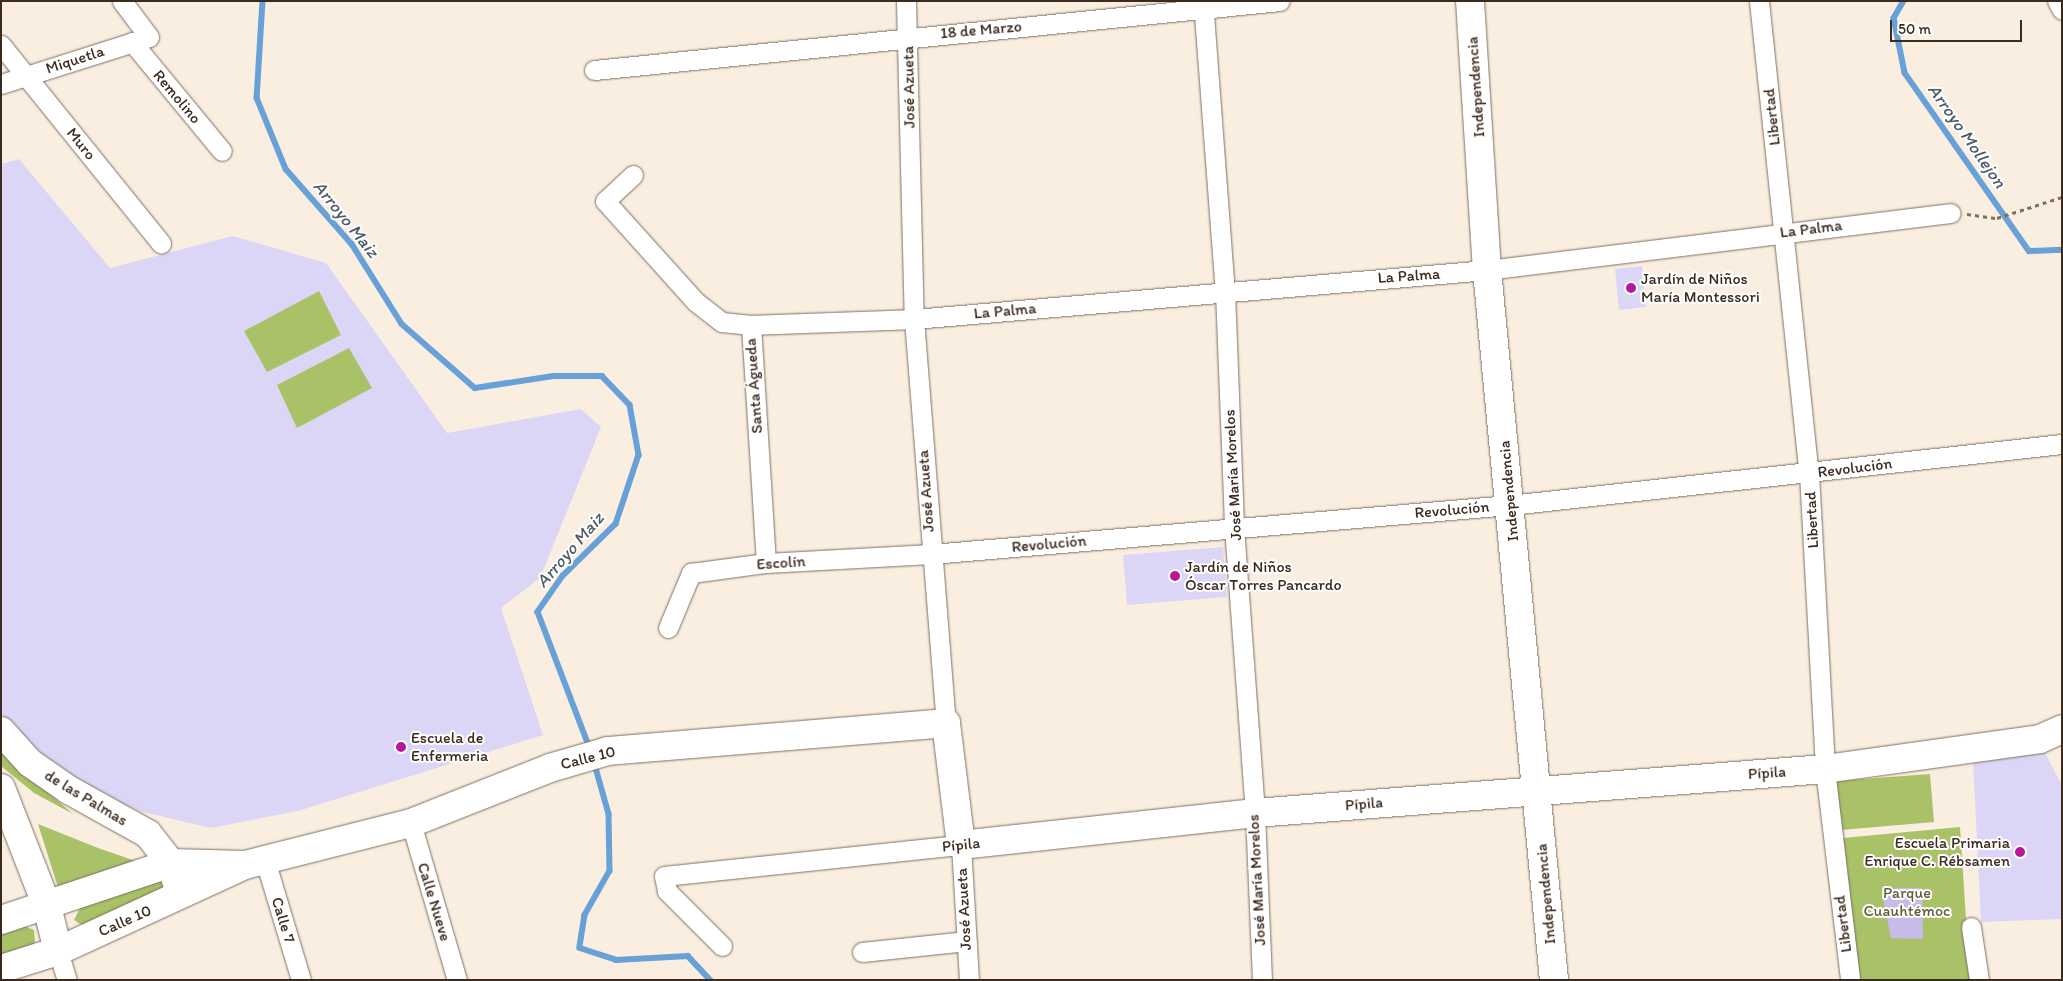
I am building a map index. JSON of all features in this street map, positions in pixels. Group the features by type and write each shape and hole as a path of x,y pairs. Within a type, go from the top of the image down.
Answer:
{"main road":[{"name":"Independencia","path":"1470,1 1488,270 1554,980"},
{"name":"Calle 10","path":"1,969 58,951 255,862 411,823 550,768 608,751 946,723"},
{"name":"José Azueta","path":"946,723 961,845"},
{"name":"de las Palmas","path":"1,731 30,763 69,790 148,834 171,863 182,896"},
{"name":"Pípila","path":"961,845 1255,813 1537,789 1825,769 2051,734"},
{"path":"1,788 47,906 58,951"},
{"name":"Calle 10","path":"1,920 171,863 255,862"}],"street":[{"name":"Remolino","path":"122,1 141,40 222,151"},
{"name":"José Azueta","path":"906,1 914,319 931,554 946,723"},
{"name":"18 de Marzo","path":"594,70 1203,5 1280,1"},
{"name":"Libertad","path":"1760,1 1810,473 1825,769 1850,980"},
{"path":"2056,1 2062,10"},
{"name":"José María Morelos","path":"1203,5 1225,290 1234,527 1255,813 1262,980"},
{"name":"Miquetla","path":"1,84 141,40"},
{"name":"Muro","path":"1,45 161,243"},
{"name":"Santa Águeda","path":"632,175 605,201 696,302 722,322 751,325 766,563"},
{"name":"La Palma","path":"751,325 914,319 1225,290 1488,270 1784,231 1951,213"},
{"name":"Revolución","path":"931,554 1510,505 2062,444"},
{"name":"Escolín","path":"668,628 691,573 766,563 931,554"},
{"name":"Calle Nueve","path":"411,823 457,980"},
{"name":"José Azueta","path":"961,845 969,980"},
{"name":"Pípila","path":"722,946 667,891 664,876 961,845"},
{"name":"Calle 7","path":"255,862 301,980"},
{"path":"1971,927 1979,980"},
{"path":"862,952 966,941"},
{"path":"58,951 67,980"}],"path":[{"path":"1951,213 1997,218 2062,197"}],"shaded area":[{"path":"19,159 110,268 233,236 326,263 447,433 581,409 601,427 540,578 501,608 543,735 298,811 211,828 143,812 93,793 24,742 1,713 1,164"},
{"name":"Jardín de Niños María Montessori","path":"1642,266 1646,307 1619,310 1615,269"},
{"name":"Jardín de Niños Óscar Torres Pancardo","path":"1223,547 1227,597 1127,605 1123,555"},
{"name":"Escuela Primaria Enrique C. Rébsamen","path":"2044,751 2062,785 2062,919 1981,922 1973,762"}],"green space":[{"path":"319,291 341,335 267,372 244,331"},
{"path":"349,348 372,388 297,428 277,385"},
{"path":"1,744 28,775 73,814 34,793 1,766"},
{"path":"1930,774 1934,822 1841,830 1837,781"},
{"path":"38,824 98,848 150,866 62,900"},
{"name":"Parque Cuauhtémoc","path":"1960,827 1970,980 1857,980 1843,838"},
{"path":"188,867 200,875 83,926 74,920 80,908"},
{"path":"24,926 34,930 35,942 29,947 1,955 1,933"}],"building":[{"path":"1897,888 1922,888 1923,939 1891,938 1882,895"}],"waterway":[{"name":"Arroyo Maiz","path":"263,1 257,98 286,169 352,244 402,324 475,388 553,376 602,376 630,405 639,455 616,524 563,576 538,612 590,748"},
{"name":"Arroyo Mollejon","path":"1904,1 1894,18 1905,73 2029,251 2062,250"},
{"name":"Arroyo Maiz","path":"594,761 609,814 610,871 585,915 580,948 616,960 688,956 710,980"}],"place":[{"name":"Jardín de Niños María Montessori","path":"1631,288"},
{"name":"Jardín de Niños Óscar Torres Pancardo","path":"1175,576"},
{"name":"Escuela de Enfermeria","path":"401,747"},
{"name":"Escuela Primaria Enrique C. Rébsamen","path":"2020,852"}]}
